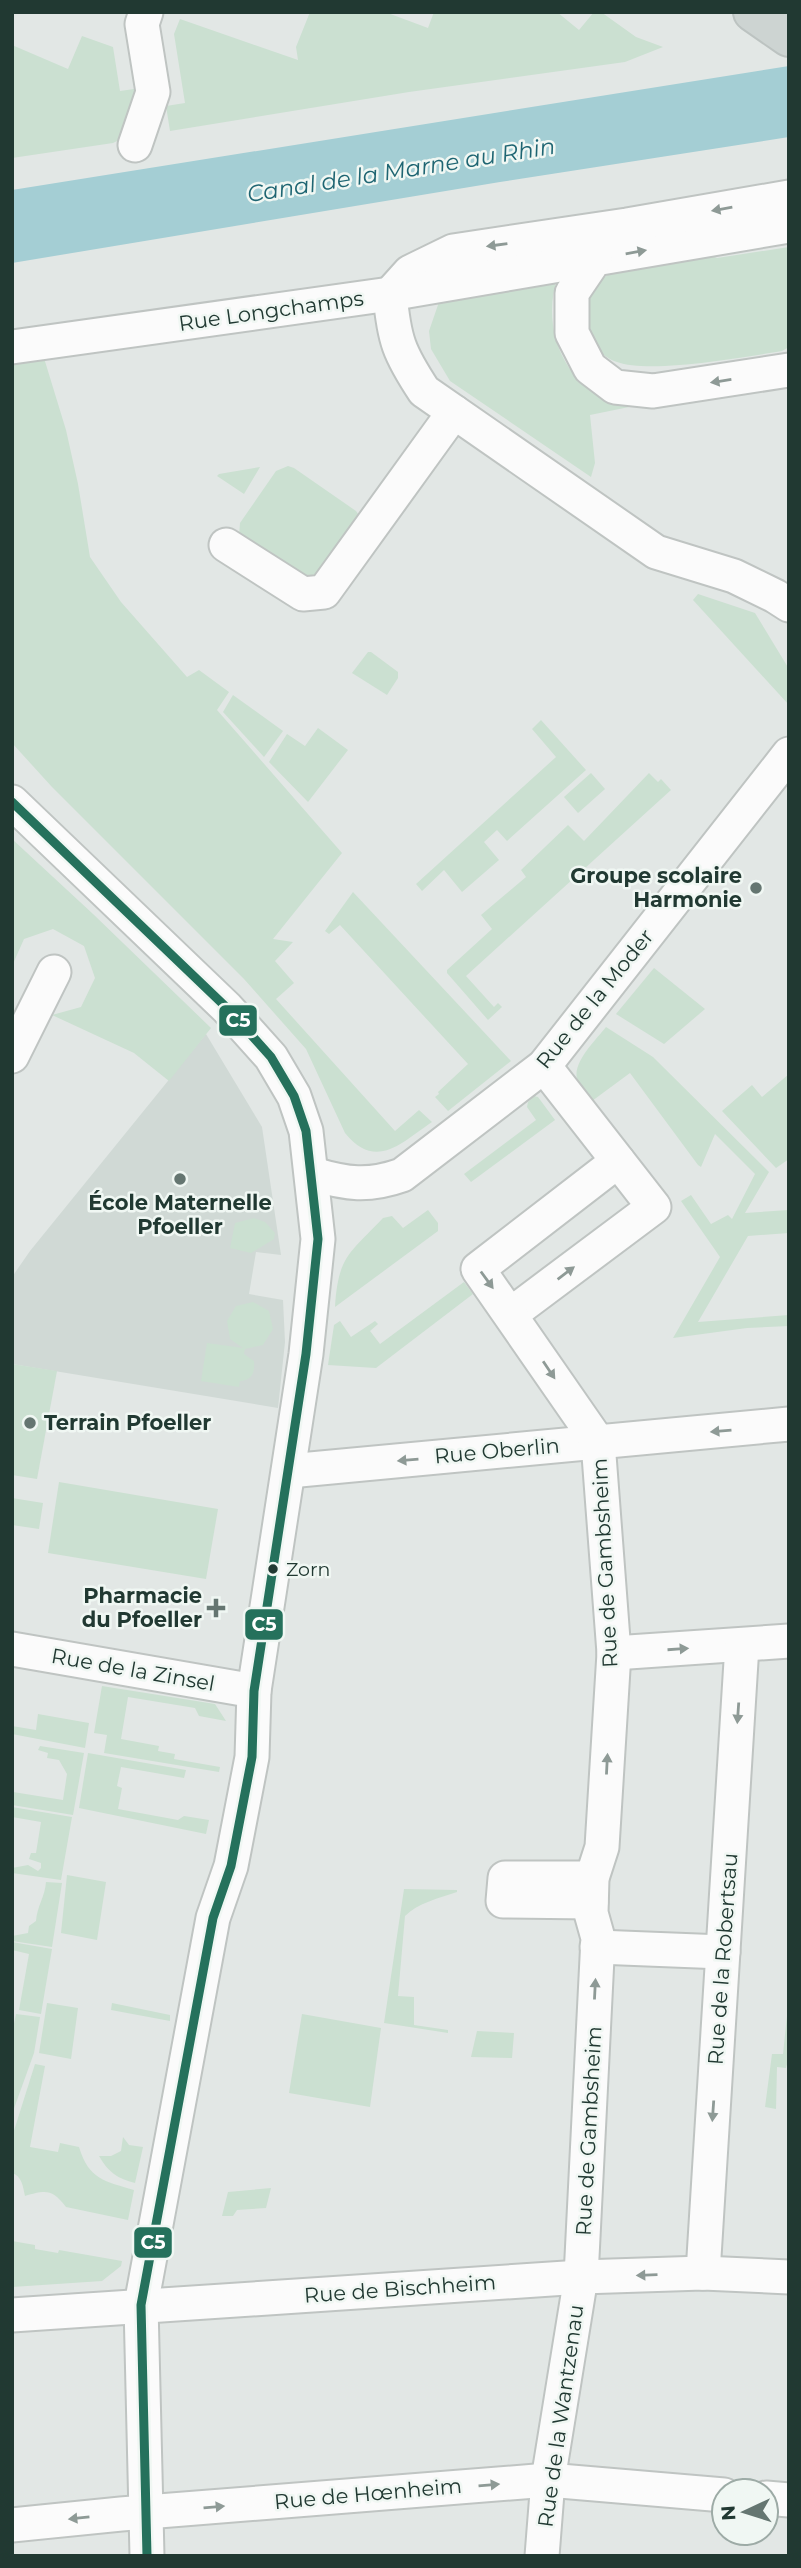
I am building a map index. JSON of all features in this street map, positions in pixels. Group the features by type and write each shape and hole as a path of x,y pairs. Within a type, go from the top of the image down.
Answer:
{"main road":[{"path":"754,12 789,37"}],"street":[{"path":"135,145 153,92 142,24 146,12"},
{"path":"390,294 410,272 453,251 789,197"},
{"path":"390,294 789,226"},
{"path":"595,259 572,293 572,333 590,368 615,387 653,391 789,370"},
{"name":"Rue Longchamps","path":"12,347 390,294 393,328 403,359 424,391 656,552 734,576 789,605"},
{"path":"226,545 303,594 324,592 454,412"},
{"name":"Rue de la Moder","path":"313,1174 354,1183 381,1182 402,1175 544,1066 789,754"},
{"path":"12,802 227,1008 271,1057 294,1096 306,1131 313,1174 318,1239 306,1354 254,1691 252,1757 231,1866 213,1918 141,2305 147,2556"},
{"path":"12,1056 54,972"},
{"path":"511,1314 654,1207 544,1066"},
{"name":"Rue de Gambsheim","path":"581,2277 598,1938 591,1913 591,1890 602,1847 614,1653 598,1442 478,1269 618,1161"},
{"name":"Rue Oberlin","path":"289,1471 789,1424"},
{"path":"614,1653 789,1641"},
{"name":"Rue de la Robertsau","path":"703,2273 742,1645"},
{"name":"Rue de la Zinsel","path":"12,1649 254,1691"},
{"path":"597,1947 723,1952"},
{"name":"Rue de Bischheim","path":"12,2315 581,2277 703,2273 789,2277"},
{"name":"Rue de la Wantzenau","path":"542,2556 548,2480 581,2277"},
{"name":"Rue de Hœnheim","path":"12,2525 548,2480 710,2494"}],"shaded area":[{"name":"École Maternelle Pfoeller","path":"206,1034 262,1127 281,1255 256,1252 249,1294 283,1300 285,1342 278,1408 12,1364 12,1277 30,1251"}],"green space":[{"path":"310,12 385,12 428,28 434,12 557,12 579,30 594,12 601,12 636,37 663,47 625,62 409,92 170,131 166,106 185,103 174,34 180,19 298,60 296,47"},
{"path":"82,36 113,47 120,91 141,88 123,138 113,143 12,158 12,45 68,69"},
{"path":"789,247 789,347 782,351 698,363 632,365 606,356 595,348 587,337 584,325 587,303 595,286 609,274 626,266 706,253 717,258"},
{"path":"558,276 552,311 558,346 565,361 575,376 588,388 603,397 634,406 590,415 595,463 591,477 450,381 431,349 429,331 439,302"},
{"path":"44,358 66,430 90,557 121,602 187,677 199,670 229,692 217,710 342,853 273,939 293,942 275,961 294,983 276,999 395,1131 419,1110 432,1122 388,1150 367,1150 345,1133 306,1049 244,979 52,787 12,743 12,363"},
{"path":"288,466 356,511 361,518 330,564 313,576 303,579 239,536 240,523 276,471"},
{"path":"260,467 244,494 217,476 219,474"},
{"path":"698,594 755,613 789,669 789,705 693,600"},
{"path":"368,652 398,672 398,678 387,695 352,673"},
{"path":"233,695 283,731 264,757 223,712"},
{"path":"541,720 586,770 507,841 497,830 484,842 499,860 462,892 444,870 422,891 416,884 556,757 532,729"},
{"path":"318,728 348,750 308,802 269,762 287,734 305,746"},
{"path":"591,773 605,789 578,813 564,797"},
{"path":"649,773 658,782 661,779 671,790 466,976 494,1007 498,1003 502,1007 488,1020 447,973 447,970 492,929 481,915 526,877 521,870 568,825 584,841"},
{"path":"12,839 211,1028 169,1081 134,1053 52,1015 81,1007 95,978 84,946 53,929 24,939 12,966"},
{"path":"353,892 511,1061 448,1111 435,1097 468,1064 340,925 329,934 325,931"},
{"path":"654,968 705,1009 664,1044 616,1014"},
{"path":"606,1027 653,1057 769,1172 745,1213 789,1210 789,1233 748,1236 698,1322 789,1315 789,1326 747,1328 673,1338 720,1257 681,1201 691,1195 711,1224 728,1215 732,1219 755,1174 715,1134 701,1167 698,1165 630,1073 592,1101 576,1075 585,1053"},
{"path":"789,1074 789,1159 776,1168 722,1111 752,1085 762,1097"},
{"path":"534,1096 538,1097 555,1120 471,1182 464,1174 536,1120 527,1107"},
{"path":"428,1210 438,1223 438,1231 335,1307 339,1276 354,1248 383,1218 392,1216 403,1228"},
{"path":"254,1218 265,1222 275,1233 274,1239 251,1253 230,1248 235,1223"},
{"path":"464,1282 473,1294 376,1368 328,1365 334,1325 340,1321 351,1337 375,1321 378,1324 370,1331 380,1344"},
{"path":"253,1302 269,1311 273,1329 263,1345 245,1349 244,1354 254,1361 252,1375 240,1381 239,1387 201,1381 207,1343 243,1348 230,1339 227,1321 236,1306"},
{"name":"Terrain Pfoeller","path":"12,1364 57,1371 37,1479 12,1475"},
{"path":"59,1482 218,1509 206,1579 48,1553"},
{"path":"12,1498 43,1503 39,1529 12,1525"},
{"path":"102,1686 215,1704 226,1721 199,1716 195,1708 128,1697 121,1739 159,1746 158,1751 175,1754 174,1759 220,1767 219,1772 104,1753 107,1735 94,1733"},
{"path":"38,1714 89,1723 85,1748 12,1734 12,1726 36,1730"},
{"path":"40,1746 84,1753 73,1815 12,1805 13,1792 63,1800 67,1774 59,1760 47,1758 48,1753 38,1750"},
{"path":"88,1753 186,1770 184,1778 121,1767 117,1786 122,1788 118,1809 178,1820 184,1816 209,1820 206,1834 79,1808"},
{"path":"12,1807 72,1817 61,1880 12,1873 12,1868 28,1865 38,1871 41,1868 41,1863 29,1859 31,1853 36,1853 41,1822 12,1817"},
{"path":"67,1875 106,1882 97,1940 61,1933"},
{"path":"46,1882 62,1883 52,1947 12,1941 12,1936 28,1933 29,1926 36,1921"},
{"path":"404,1889 457,1890 422,1904 405,1916 398,1996 414,1997 414,2025 448,2030 448,2033 384,2023"},
{"path":"12,1942 52,1949 41,2014 19,2010 29,1954 12,1950"},
{"path":"789,1997 789,2056 786,2068 777,2067 776,2109 765,2107 772,2054 783,2054"},
{"path":"47,2003 78,2008 71,2059 39,2053"},
{"path":"112,2003 170,2015 170,2021 111,2010"},
{"path":"16,2014 40,2017 34,2053 12,2114 12,2033"},
{"path":"302,2014 381,2028 370,2107 289,2093"},
{"path":"477,2031 514,2033 512,2058 471,2057"},
{"path":"35,2064 45,2066 30,2147 58,2152 60,2143 79,2147 88,2166 99,2178 134,2190 128,2220 66,2207 48,2192 25,2196 20,2179 12,2173 12,2137"},
{"path":"123,2137 129,2145 143,2147 135,2183 114,2174 99,2156 111,2156 121,2151"},
{"path":"271,2188 266,2208 237,2210 233,2216 222,2216 228,2192"},
{"path":"12,2241 35,2245 35,2249 58,2253 59,2250 122,2261 121,2266 102,2281 12,2287"}],"water":[{"name":"Canal de la Marne au Rhin","path":"789,66 789,137 12,263 12,190"}],"transit line":[{"name":"C5","path":"12,802 227,1008 271,1057 294,1096 306,1131 318,1239 306,1354 254,1691 252,1757 231,1866 213,1918 141,2305 147,2556"}],"place":[{"name":"Groupe scolaire Harmonie","path":"756,888"},
{"name":"École Maternelle Pfoeller","path":"180,1179"},
{"name":"Terrain Pfoeller","path":"30,1423"},
{"name":"Zorn","path":"273,1569"},
{"name":"Pharmacie du Pfoeller","path":"216,1608"}]}
